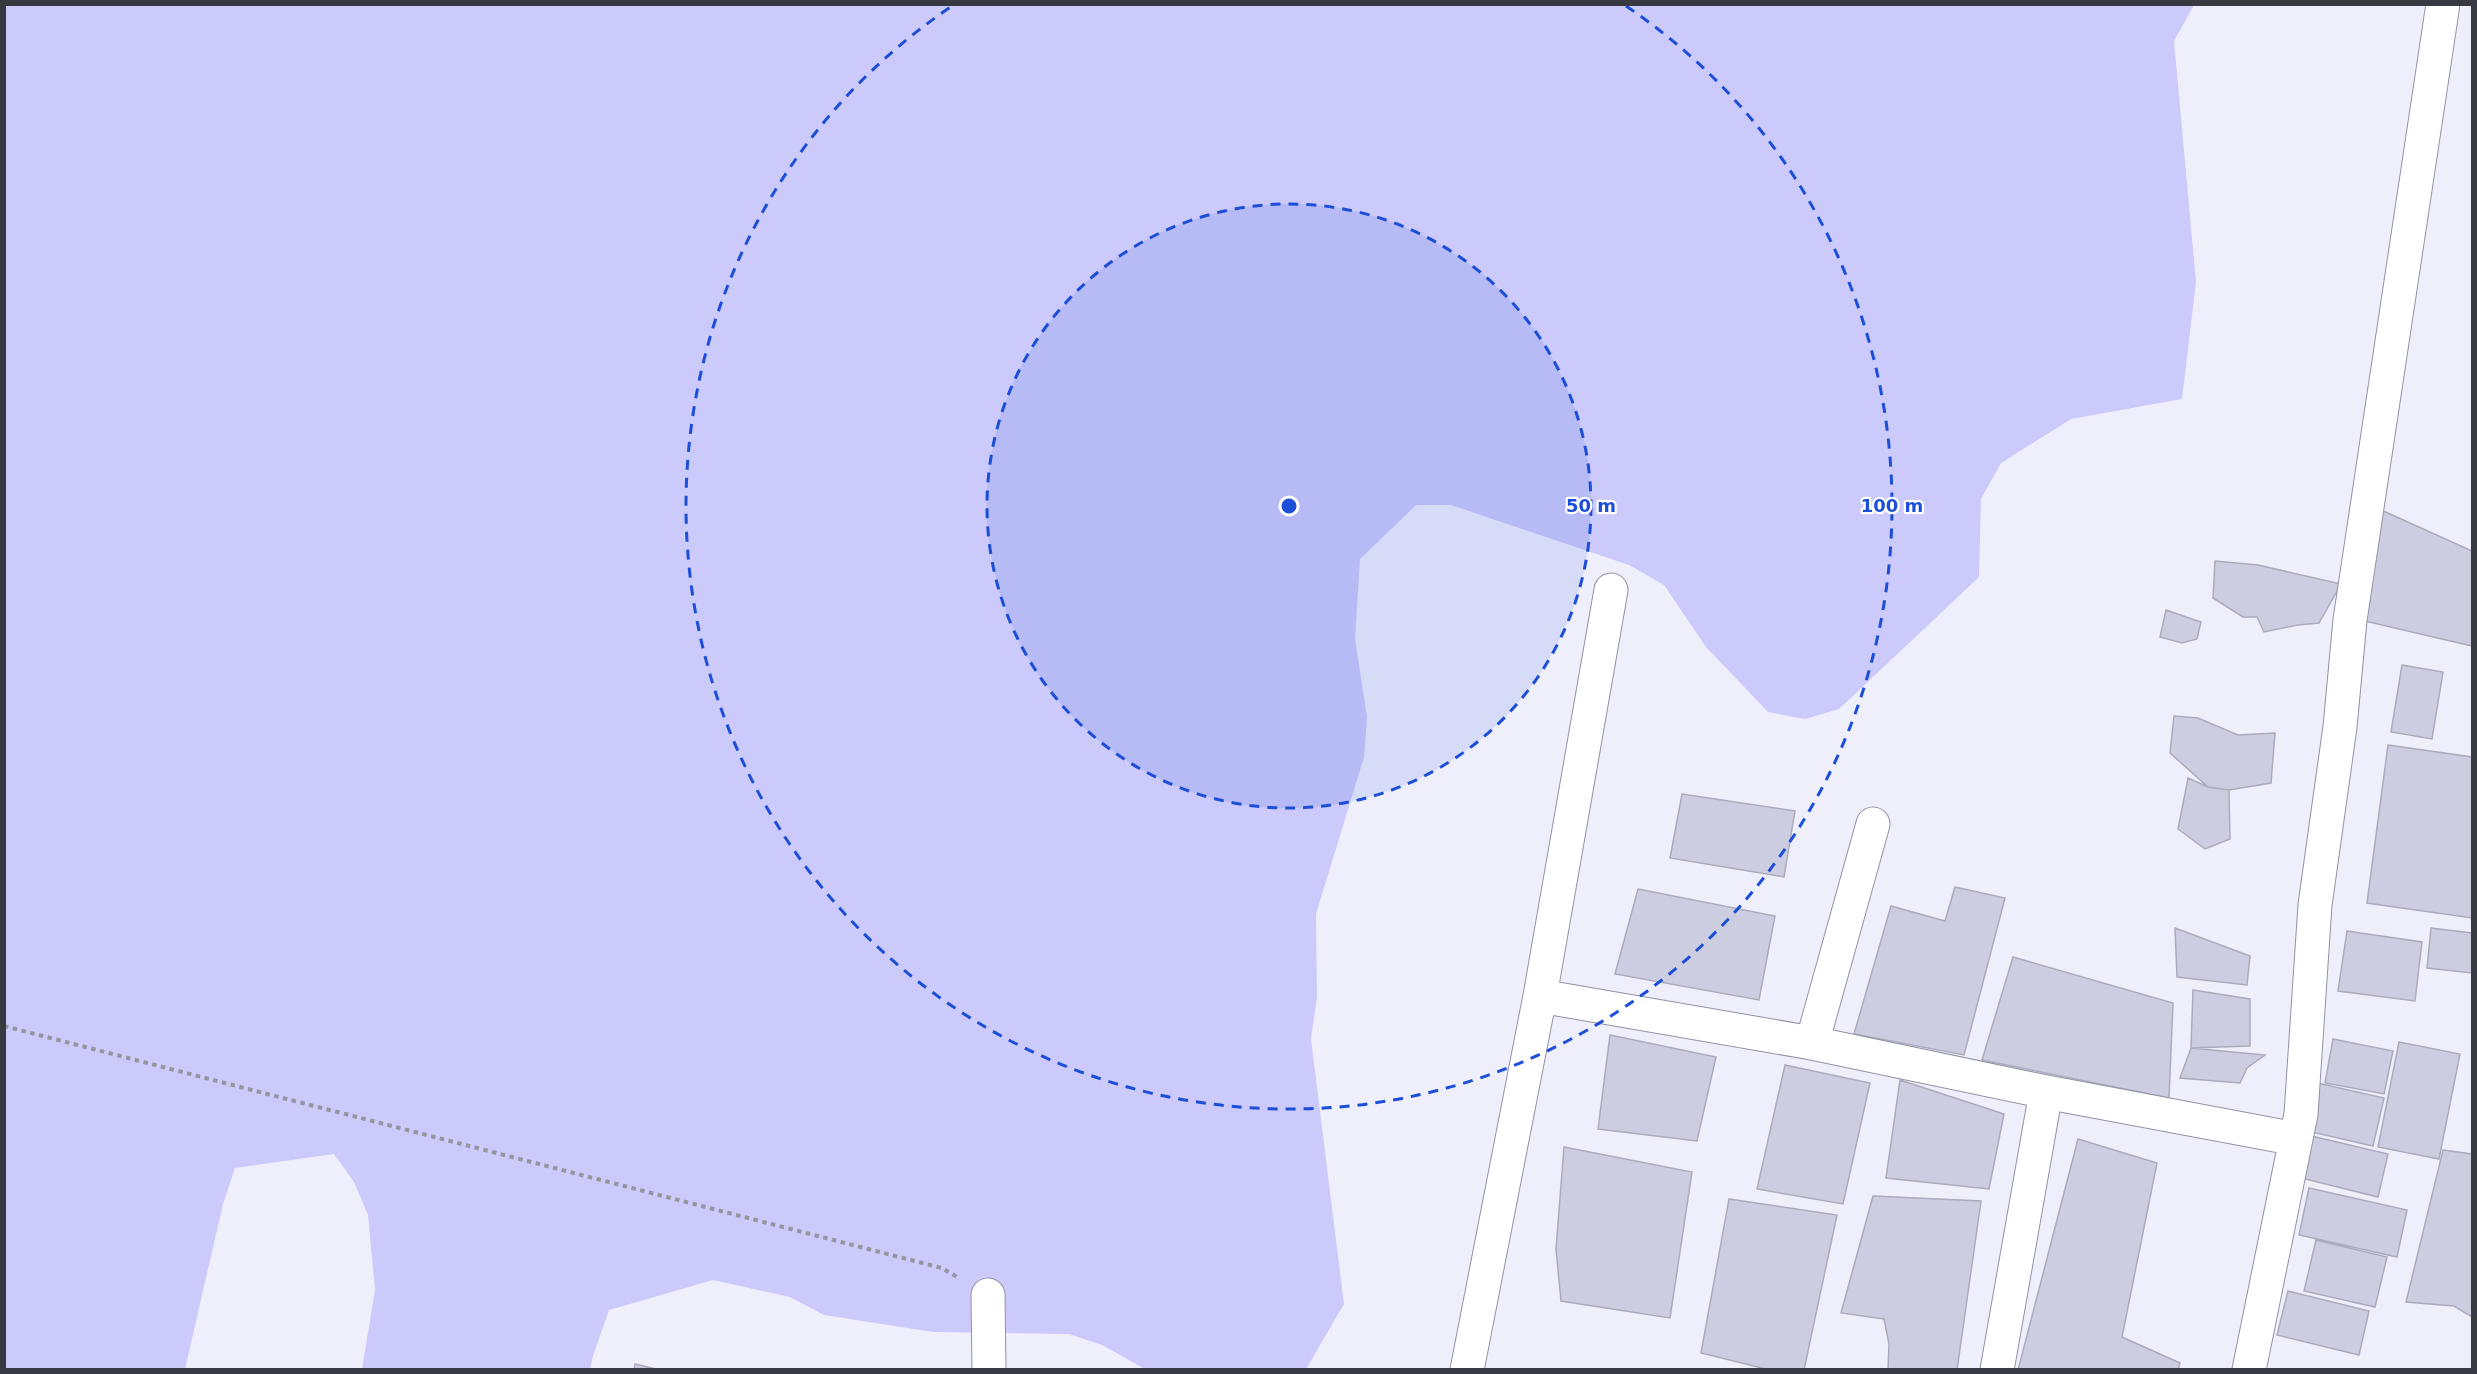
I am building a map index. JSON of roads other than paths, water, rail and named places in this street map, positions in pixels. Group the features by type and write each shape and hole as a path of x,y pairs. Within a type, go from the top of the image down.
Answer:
{"street":[{"path":"2249,1370 2301,1114 2315,905 2340,727 2350,620 2443,4"},
{"path":"1467,1370 1540,996 1611,590"},
{"path":"1812,1043 1873,824"},
{"path":"1540,996 1812,1043 2046,1092 2296,1139"},
{"path":"1997,1370 2046,1092"},
{"path":"988,1295 989,1370"}]}
